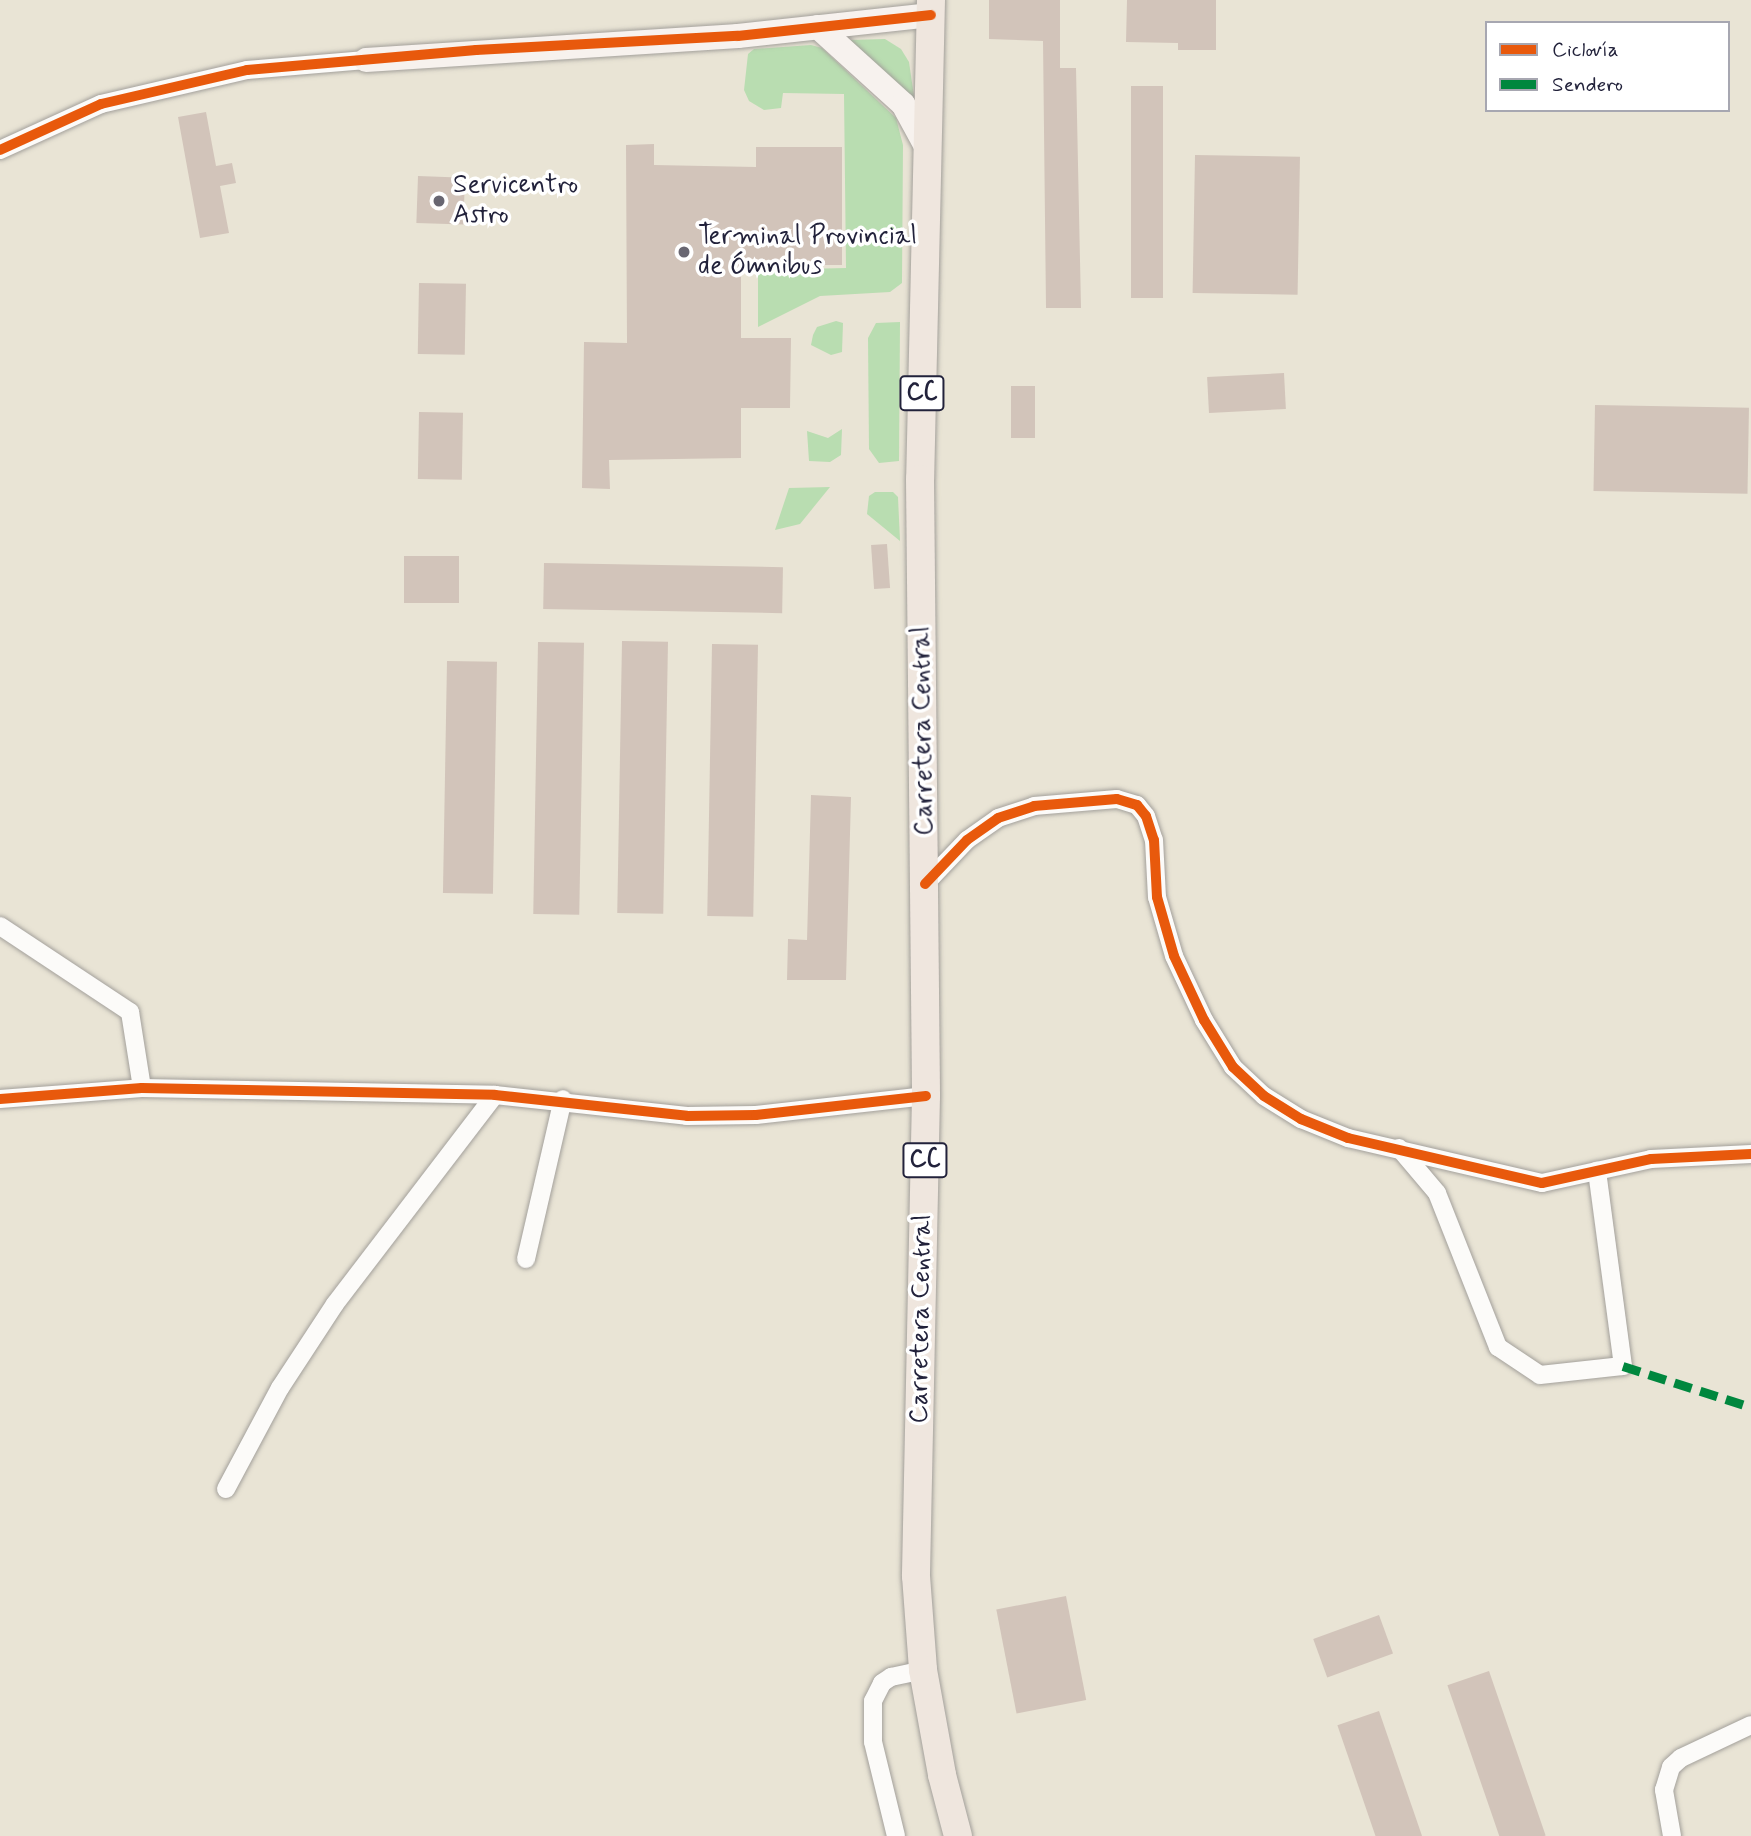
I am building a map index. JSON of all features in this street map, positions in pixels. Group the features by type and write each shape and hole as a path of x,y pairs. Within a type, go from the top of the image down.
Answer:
{"main road":[{"name":"Carretera Central","path":"931,8 920,479 926,1096 916,1576 923,1670 942,1775 958,1836"}],"street":[{"path":"0,150 101,104 247,71 818,27 931,8"},
{"path":"818,27 903,104 927,148"},
{"path":"925,884 967,840 998,818 1034,806 1117,799 1136,805 1146,816 1154,840 1157,897 1174,956 1233,1067 1264,1096 1301,1119 1348,1138 1542,1182 1651,1159 1751,1154"},
{"path":"0,926 130,1012 142,1088"},
{"path":"0,1099 142,1088 495,1095 564,1099 687,1115 743,1115 926,1096"},
{"path":"226,1489 280,1388 335,1304 495,1095"},
{"path":"526,1259 564,1099"},
{"path":"1399,1148 1437,1192 1498,1347 1540,1375 1623,1366 1597,1171"},
{"path":"896,1836 873,1742 873,1701 882,1683 891,1677 923,1670"},
{"path":"1672,1836 1664,1790 1671,1767 1681,1758 1751,1726"}],"green space":[{"path":"885,39 901,49 909,62 915,103 849,40"},
{"path":"811,45 822,48 896,118 903,145 902,283 890,292 820,296 758,327 758,270 846,268 844,94 783,93 781,108 764,110 749,101 744,90 748,54 754,49"},
{"path":"836,321 843,323 842,352 831,355 811,345 817,327"},
{"path":"900,322 899,461 879,463 869,449 868,338 876,323"},
{"path":"842,429 841,455 830,462 809,461 807,431 828,438"},
{"path":"830,487 800,524 775,530 789,488"},
{"path":"875,492 893,492 898,497 900,541 867,514 869,496"}],"building":[{"path":"989,0 1060,0 1060,68 1076,68 1081,308 1046,308 1043,41 989,39"},
{"path":"1127,0 1216,0 1216,50 1178,50 1178,43 1126,42"},
{"path":"1131,86 1163,86 1163,298 1131,298"},
{"path":"206,112 216,166 232,163 236,183 220,186 229,233 200,238 178,117"},
{"name":"Terminal Provincial de Ómnibus","path":"654,144 654,165 756,167 756,147 842,147 842,265 741,265 741,338 791,338 790,408 741,408 741,458 609,460 610,489 582,488 584,342 627,343 626,145"},
{"path":"1195,155 1300,157 1298,295 1193,293"},
{"path":"418,176 465,178 463,225 416,223"},
{"path":"419,283 466,284 465,355 418,354"},
{"path":"1284,373 1286,409 1209,413 1207,377"},
{"path":"1011,386 1035,386 1035,438 1011,438"},
{"path":"1595,405 1749,408 1747,494 1593,491"},
{"path":"419,412 463,413 462,480 418,479"},
{"path":"887,544 890,588 874,589 871,545"},
{"path":"404,556 459,556 459,603 404,603"},
{"path":"544,563 783,567 782,613 543,609"},
{"path":"622,641 668,642 663,914 617,913"},
{"path":"538,642 584,643 579,915 533,914"},
{"path":"712,644 758,645 753,917 707,916"},
{"path":"447,661 497,662 493,894 443,893"},
{"path":"811,795 851,797 846,980 787,980 788,939 807,940"},
{"path":"1066,1596 1086,1700 1017,1714 996,1610"},
{"path":"1379,1615 1393,1654 1327,1677 1313,1639"},
{"path":"1489,1671 1546,1836 1499,1836 1447,1685"},
{"path":"1379,1711 1422,1836 1376,1836 1337,1725"}],"marked path":[{"path":"1623,1366 1751,1407"}],"cycle path":[{"path":"0,150 101,104 247,70 476,50 738,36 931,15"},
{"path":"925,884 967,840 998,818 1034,806 1117,799 1137,805 1146,816 1154,840 1157,897 1174,956 1204,1020 1233,1067 1264,1096 1301,1119 1348,1138 1542,1183 1651,1159 1751,1154"},
{"path":"0,1099 142,1088 495,1095 687,1116 756,1115 926,1096"}],"place":[{"name":"Servicentro Astro","path":"439,201"},
{"name":"Terminal Provincial de Ómnibus","path":"684,252"}]}
